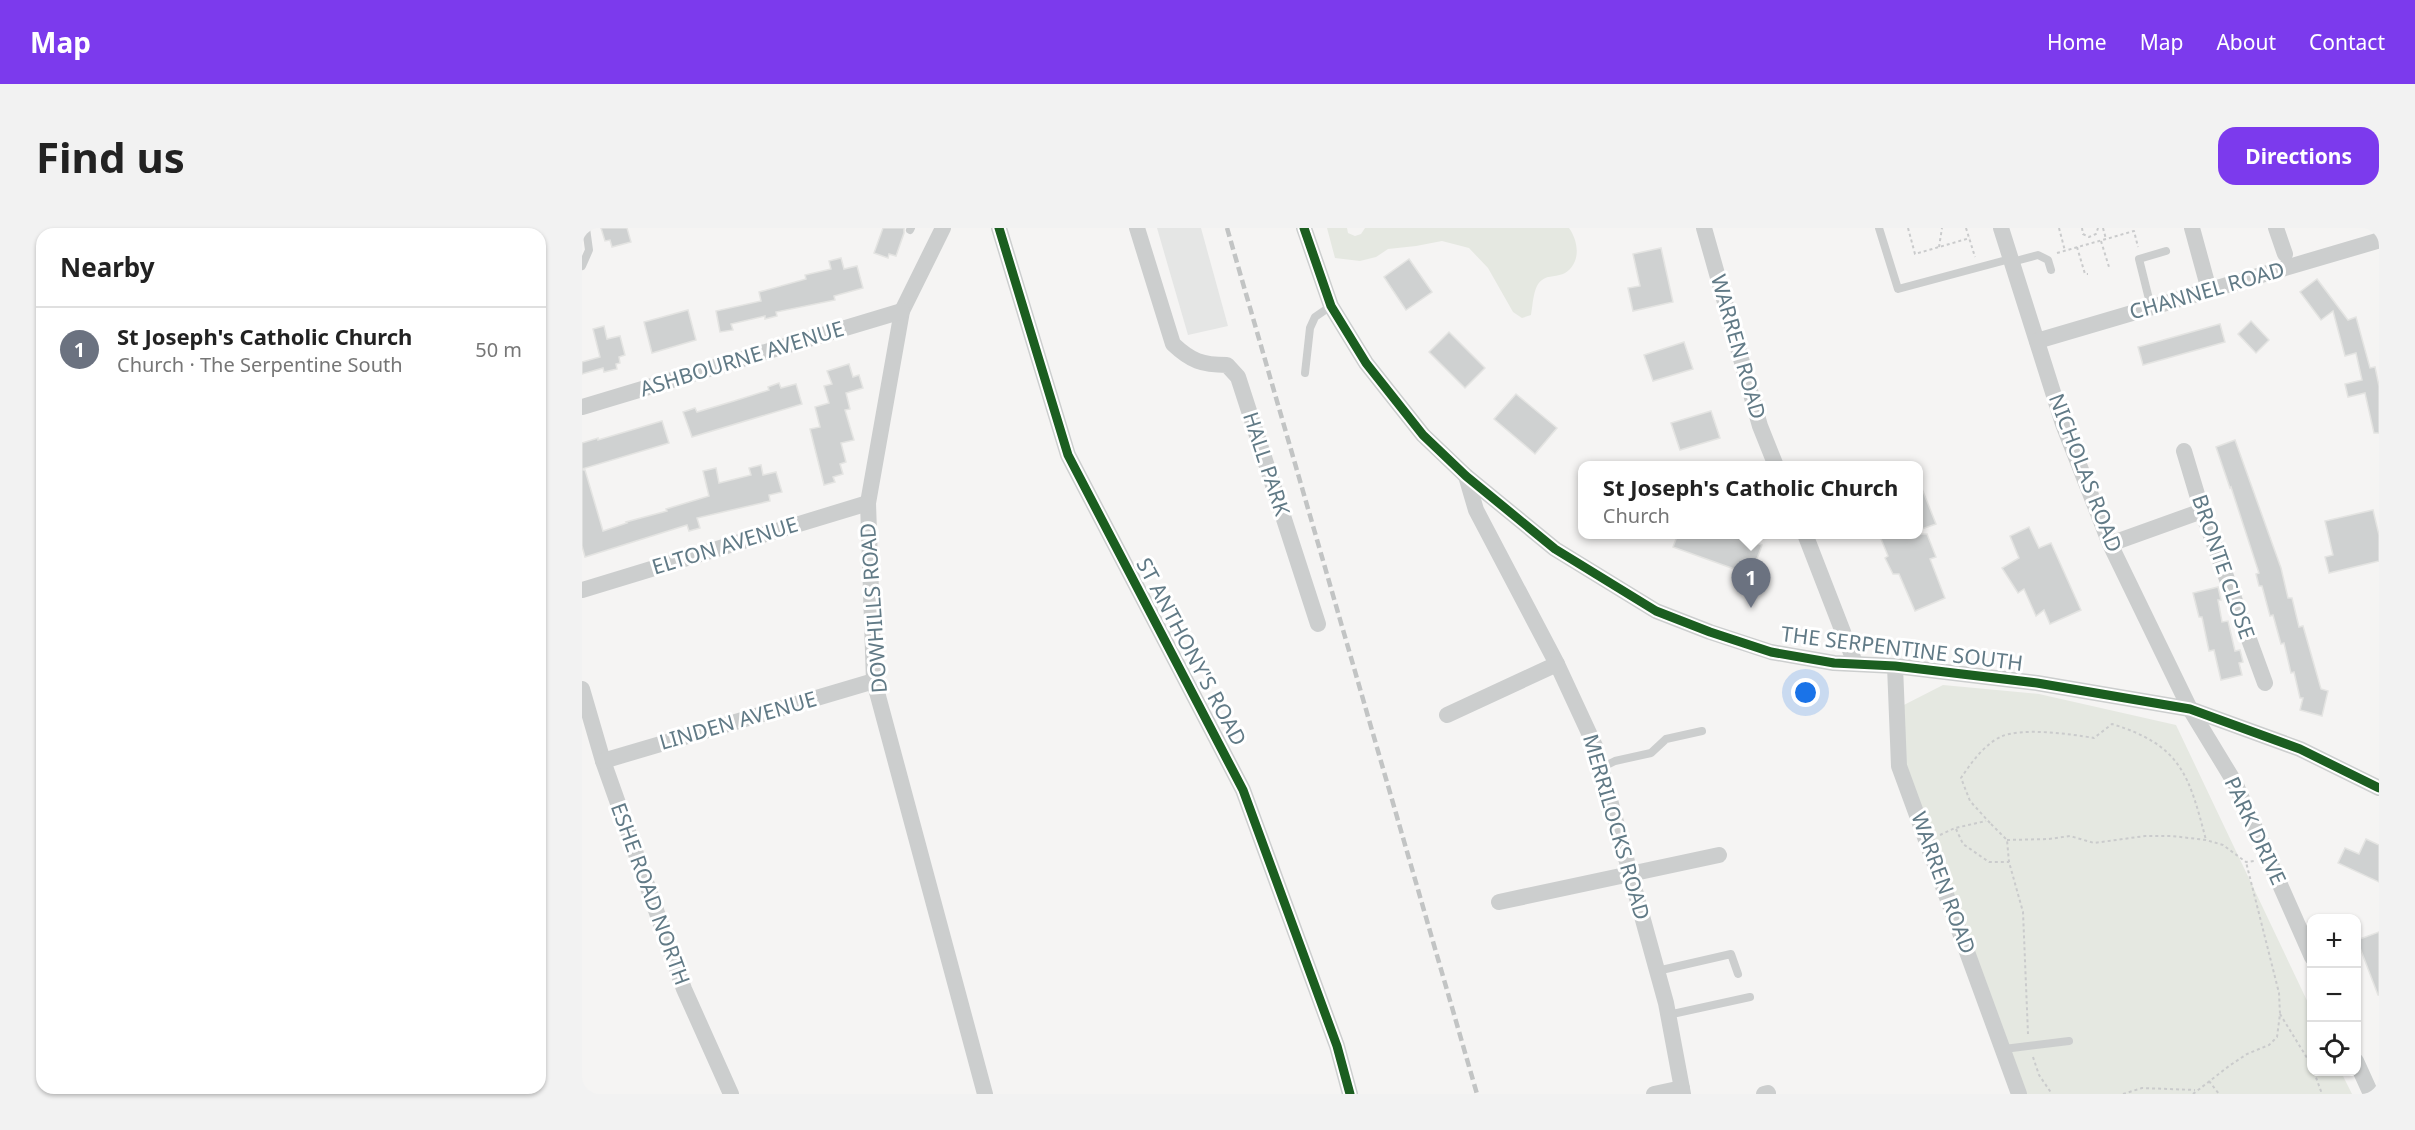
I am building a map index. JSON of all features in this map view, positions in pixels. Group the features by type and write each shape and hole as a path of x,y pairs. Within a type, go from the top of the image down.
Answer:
{"street":[{"name":"DOWHILLS ROAD","path":"943,228 902,311 868,503 874,681 985,1094"},
{"name":"ST ANTHONY'S ROAD","path":"999,228 1068,455 1243,790 1337,1046 1350,1094"},
{"name":"HALL PARK","path":"1137,228 1173,344 1187,357 1207,365 1227,365 1238,377 1318,624"},
{"name":"THE SERPENTINE SOUTH","path":"1304,228 1331,306 1366,363 1416,426 1466,476 1555,549 1656,611 1771,652 1834,663 1896,666 2037,683 2190,709 2300,749 2379,788"},
{"name":"WARREN ROAD","path":"1704,228 1760,426 1774,461"},
{"name":"NICHOLAS ROAD","path":"2001,228 2063,424 2110,544 2190,709"},
{"path":"2192,228 2209,290"},
{"path":"2276,228 2285,254"},
{"name":"CHANNEL ROAD","path":"2037,341 2376,239"},
{"name":"ASHBOURNE AVENUE","path":"582,407 902,311"},
{"name":"BRONTE CLOSE","path":"2184,451 2202,511 2265,683"},
{"name":"MERRILOCKS ROAD","path":"1466,476 1476,510 1557,664 1595,746 1657,971 1682,1091"},
{"name":"ELTON AVENUE","path":"582,590 868,503"},
{"path":"2110,544 2202,511"},
{"path":"1807,539 1855,663"},
{"path":"1447,715 1557,664"},
{"name":"WARREN ROAD","path":"1896,666 1899,766 2019,1094"},
{"name":"LINDEN AVENUE","path":"603,761 874,681"},
{"name":"ESHE ROAD NORTH","path":"582,689 603,761 684,989 731,1094"},
{"name":"PARK DRIVE","path":"2190,709 2235,783 2307,946"},
{"path":"1499,902 1719,855"},
{"path":"2361,1072 2371,1094"},
{"path":"1654,1094 1682,1091"}],"lane":[{"path":"582,266 589,250 586,228"},
{"path":"1879,228 1898,289 1978,267 2038,255 2048,260 2051,270"},
{"path":"2151,307 2139,259 2166,251"},
{"path":"1305,373 1310,328 1316,317 1331,306"},
{"path":"1601,768 1651,753 1666,739 1702,731"},
{"path":"1657,971 1731,954 1738,974"},
{"path":"1668,1015 1750,997"},
{"path":"2004,1049 2069,1041"}],"path":[{"path":"1912,228 1908,230 1915,254 1970,238"},
{"path":"1940,247 1942,228"},
{"path":"1966,228 1978,267"},
{"path":"2059,228 2065,251"},
{"path":"2082,228 2086,236 2092,237"},
{"path":"2092,237 2098,228"},
{"path":"2103,228 2106,239"},
{"path":"2043,258 2134,231 2141,258"},
{"path":"2092,237 2094,243"},
{"path":"2101,241 2109,267"},
{"path":"2077,248 2085,274 2088,274"},
{"path":"2052,1094 2039,1076 2030,1046 2025,993 2024,912 2009,862 2007,840 1970,801 1961,778 1974,759 2000,737 2032,732 2094,738 2112,724 2135,731 2158,743 2178,764 2192,791 2206,840"},
{"path":"1926,838 1955,828 1988,821 1990,824"},
{"path":"1955,828 1963,844 1989,862 2009,862"},
{"path":"2007,840 2070,836 2094,843 2154,836 2206,840 2223,845 2246,862 2279,993 2280,1014 2277,1037 2270,1045 2247,1053 2195,1090 2193,1094"},
{"path":"2246,862 2268,858"},
{"path":"2280,1014 2307,1058"},
{"path":"2316,1076 2322,1094"},
{"path":"2209,1081 2218,1094"},
{"path":"2123,1094 2142,1088 2195,1090"}],"shaded area":[{"path":"1157,228 1201,228 1228,326 1188,335"},
{"path":"1327,228 1347,228 1348,233 1355,236 1361,234 1365,228 1569,228 1575,240 1577,252 1570,269 1565,273 1547,277 1539,283 1535,291 1531,315 1522,318 1513,312 1488,268 1469,248 1442,241 1388,249 1376,257 1360,261 1335,258"},
{"path":"1943,685 2039,694 2176,725 2307,1001 2307,1076 2343,1076 2352,1094 2017,1094 1899,766 1898,708"}],"building":[{"path":"601,228 627,228 631,242 612,247 610,240 605,241"},
{"path":"883,228 904,228 896,256 889,254 888,258 874,253"},
{"path":"1661,248 1673,302 1633,311 1628,288 1640,286 1633,254"},
{"path":"841,258 844,269 857,266 863,288 834,296 835,300 776,312 777,316 765,319 765,316 731,324 733,330 720,332 716,311 761,301 759,292 806,279 805,275 831,269 829,261"},
{"path":"1409,259 1432,292 1406,310 1384,277"},
{"path":"2317,279 2348,320 2356,317 2370,368 2375,367 2379,386 2379,433 2374,433 2365,393 2348,397 2345,384 2362,380 2356,353 2345,356 2333,311 2321,320 2300,292"},
{"path":"688,310 696,340 652,353 644,322"},
{"path":"2251,321 2269,340 2256,353 2238,334"},
{"path":"2220,324 2225,342 2143,365 2138,347"},
{"path":"604,326 607,339 620,336 625,355 619,357 620,363 616,364 617,369 604,372 603,368 582,374 582,362 600,357 593,329"},
{"path":"1449,332 1485,368 1465,388 1429,352"},
{"path":"1684,342 1693,369 1653,381 1644,355"},
{"path":"849,364 853,377 859,375 863,388 846,393 850,409 845,410 854,440 841,443 846,462 840,464 843,474 833,477 835,482 824,485 810,429 820,427 815,407 829,403 824,386 832,384 827,371"},
{"path":"779,383 781,388 796,384 802,404 692,437 683,412 695,408 697,412 734,401 769,390 768,387"},
{"path":"1516,394 1557,428 1535,454 1494,419"},
{"path":"1711,411 1720,438 1680,450 1671,423"},
{"path":"662,421 669,443 582,469 582,443"},
{"path":"2235,440 2281,568 2288,598 2292,598 2299,627 2303,626 2321,689 2328,691 2322,716 2300,710 2303,698 2300,698 2294,672 2291,673 2284,643 2281,644 2273,615 2270,616 2262,586 2259,586 2256,574 2259,573 2216,447"},
{"path":"761,465 763,475 776,472 782,492 769,495 770,501 697,518 700,528 689,531 687,525 585,557 582,546 582,470 585,470 603,531 709,496 703,471 716,468 719,483 751,475 749,468"},
{"path":"1923,491 1936,524 1923,529"},
{"path":"2373,510 2379,535 2379,561 2329,573 2325,557 2333,555 2325,521"},
{"path":"2029,527 2039,548 2051,543 2081,610 2050,624 2044,610 2036,616 2024,589 2018,593 2002,568 2019,558 2010,536"},
{"path":"1923,534 1927,534 1936,557 1930,559 1945,598 1915,611 1899,574 1893,574 1885,558 1888,556 1881,539 1923,539"},
{"path":"1676,539 1746,539 1762,545 1751,575 1673,547"},
{"path":"2218,587 2222,622 2228,621 2235,651 2240,650 2243,662 2239,663 2242,675 2221,680 2214,650 2209,651 2202,617 2199,617 2193,593"},
{"path":"2366,839 2379,845 2379,882 2338,863 2345,848 2359,854"},
{"path":"2379,932 2379,995 2361,950 2361,939"}],"railway":[{"path":"1227,228 1477,1094"}],"cycle path":[{"path":"999,228 1068,455 1243,790 1337,1046 1350,1094"},
{"path":"1304,228 1331,306 1366,363 1423,435 1466,476 1555,549 1656,611 1771,652 1834,663 1895,666 2037,683 2190,709 2300,749 2379,788"}],"place":[{"name":"St Joseph's Catholic Church","path":"1751,608"}]}
